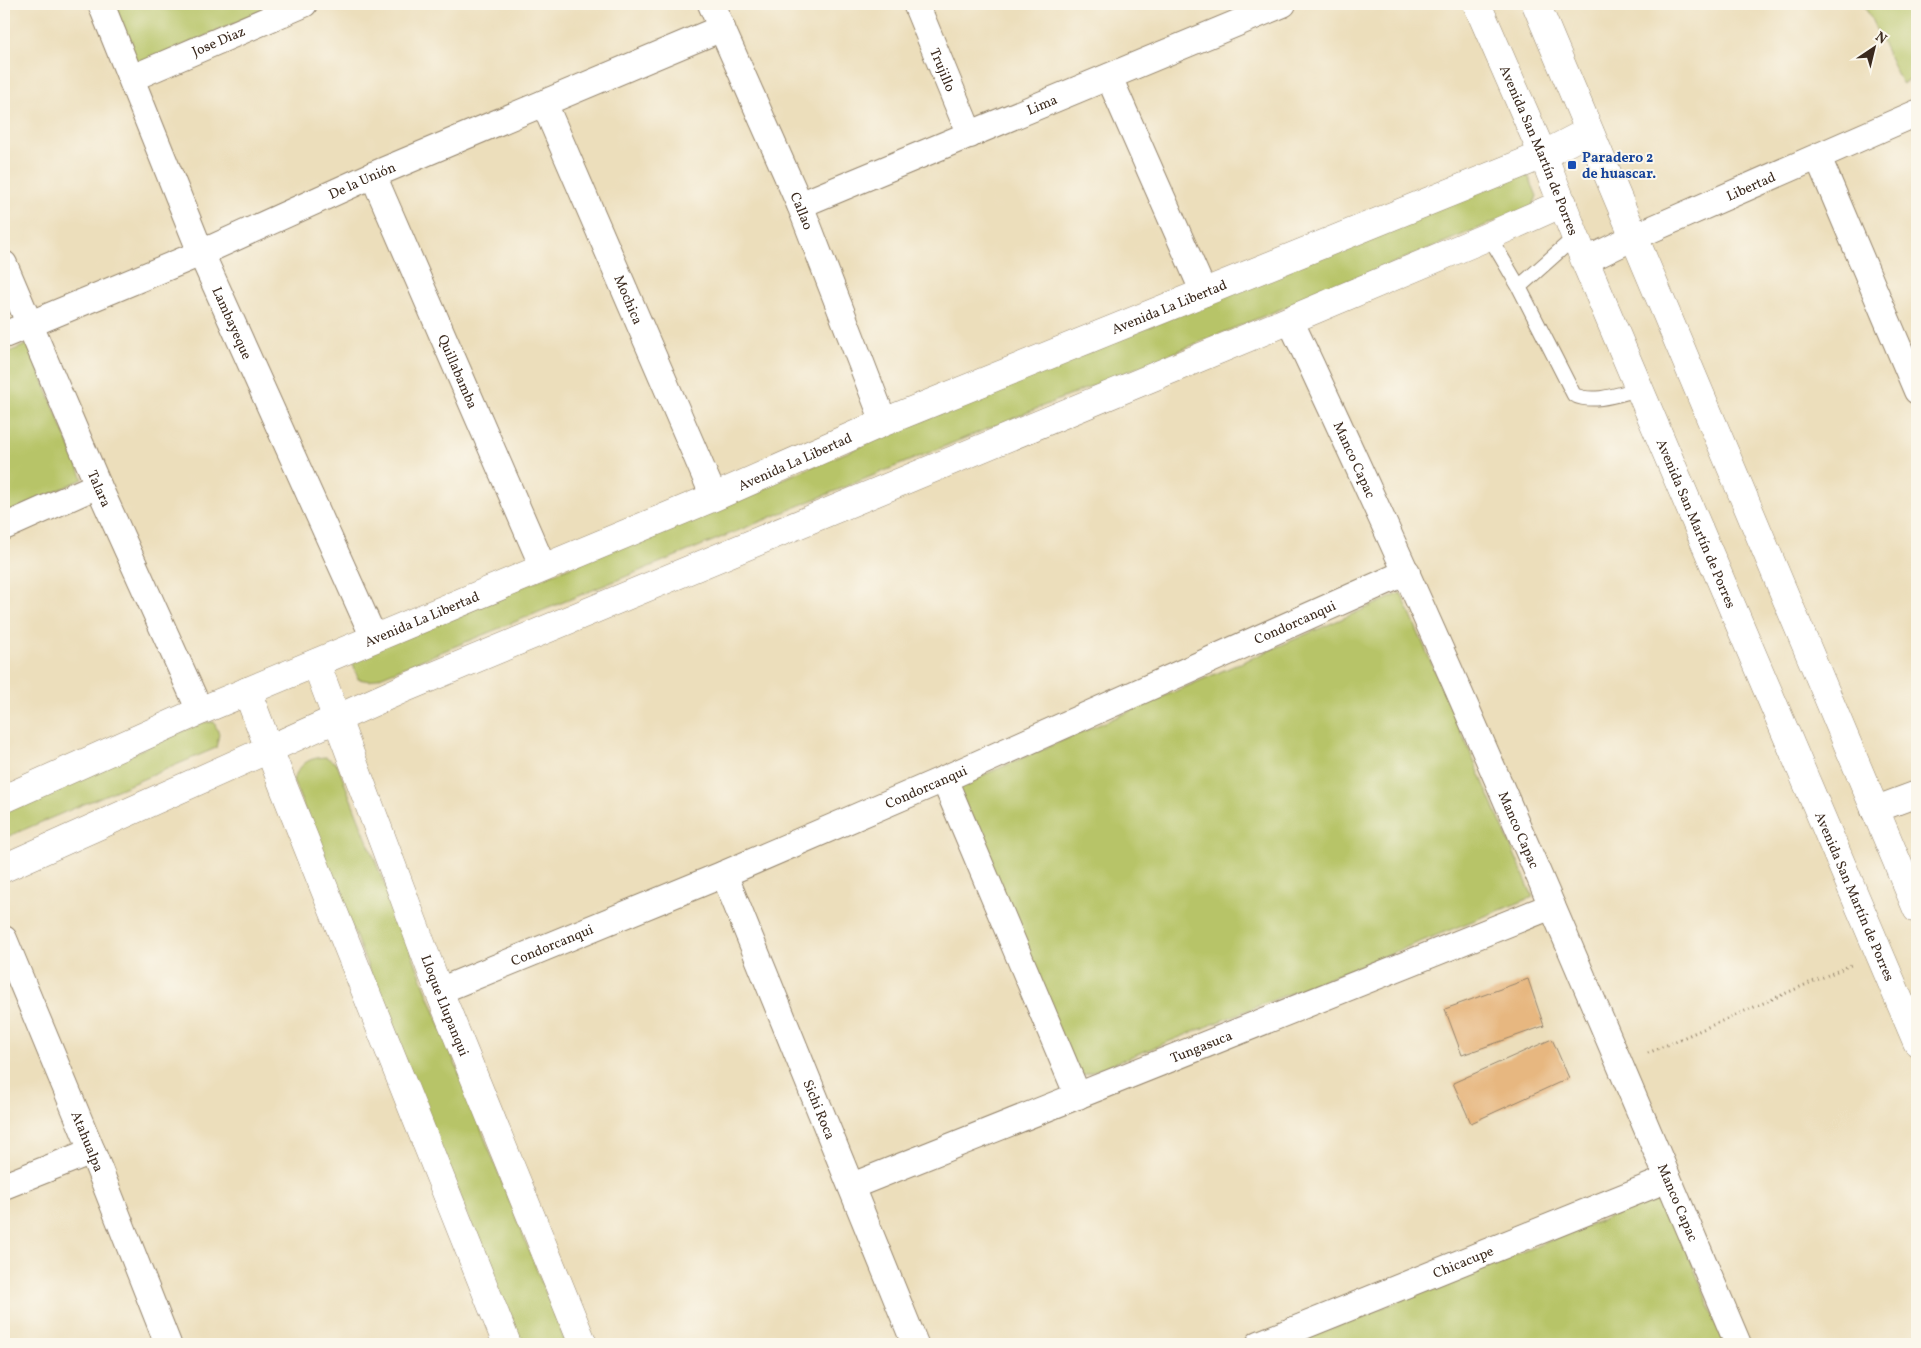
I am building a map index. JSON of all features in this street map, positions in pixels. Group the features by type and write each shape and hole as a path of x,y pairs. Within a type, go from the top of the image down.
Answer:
{"street":[{"name":"Lambayeque","path":"101,4 201,253 374,638"},
{"name":"Jose Diaz","path":"132,78 304,4"},
{"name":"Callao","path":"712,4 800,205 884,422"},
{"name":"Trujillo","path":"916,4 970,135"},
{"name":"Lima","path":"800,205 1283,4"},
{"name":"Avenida San Martín de Porres","path":"1477,4 1916,1036"},
{"path":"1536,4 1917,909"},
{"name":"De la Unión","path":"4,335 201,253 373,174 722,28"},
{"path":"1109,77 1204,294"},
{"name":"Mochica","path":"544,103 714,497"},
{"name":"Libertad","path":"1581,249 1634,237 1917,113"},
{"name":"Avenida La Libertad","path":"4,799 200,711 714,497 884,422 1543,156 1590,131"},
{"path":"1818,157 1910,355 1917,391"},
{"name":"Quillabamba","path":"373,174 543,567"},
{"path":"4,868 414,684 1290,320 1563,203"},
{"name":"Talara","path":"4,264 98,485 200,711"},
{"name":"Manco Capac","path":"1290,320 1407,572 1552,906 1738,1344"},
{"path":"4,527 98,485"},
{"name":"Condorcanqui","path":"439,991 724,874 944,779 1407,572"},
{"name":"Lloque Llupanqui","path":"316,663 439,991 583,1344"},
{"path":"247,691 284,788 507,1344"},
{"path":"944,779 1078,1096"},
{"path":"1874,810 1917,794"},
{"name":"Sichi Roca","path":"724,874 915,1344"},
{"name":"Tungasuca","path":"852,1186 1552,906"},
{"name":"Atahualpa","path":"4,939 92,1151 168,1344"},
{"path":"4,1186 92,1151"},
{"name":"Chicacupe","path":"1259,1344 1668,1179"}],"lane":[{"path":"1489,236 1519,287 1574,395 1582,399 1594,399 1640,389"},
{"path":"1519,287 1581,249"}],"path":[{"path":"1620,1066 1879,952"}],"green space":[{"path":"108,4 280,4 133,67"},
{"path":"1864,4 1917,4 1917,77 1902,84"},
{"path":"1528,175 1537,196 1533,206 370,681 358,679 353,663 360,654 1514,176"},
{"path":"28,344 83,479 4,515 4,354"},
{"path":"1401,593 1533,897 1077,1078 956,787"},
{"path":"204,722 214,722 219,734 216,748 4,838 4,810"},
{"path":"326,757 337,764 566,1344 519,1344 293,780 299,769 306,762"},
{"path":"1664,1195 1725,1344 1292,1344"}],"building":[{"path":"1528,979 1544,1026 1462,1055 1445,1009"},
{"path":"1552,1039 1569,1078 1471,1123 1453,1083"}],"place":[{"name":"Paradero 2 de huascar.","path":"1572,165"}]}
